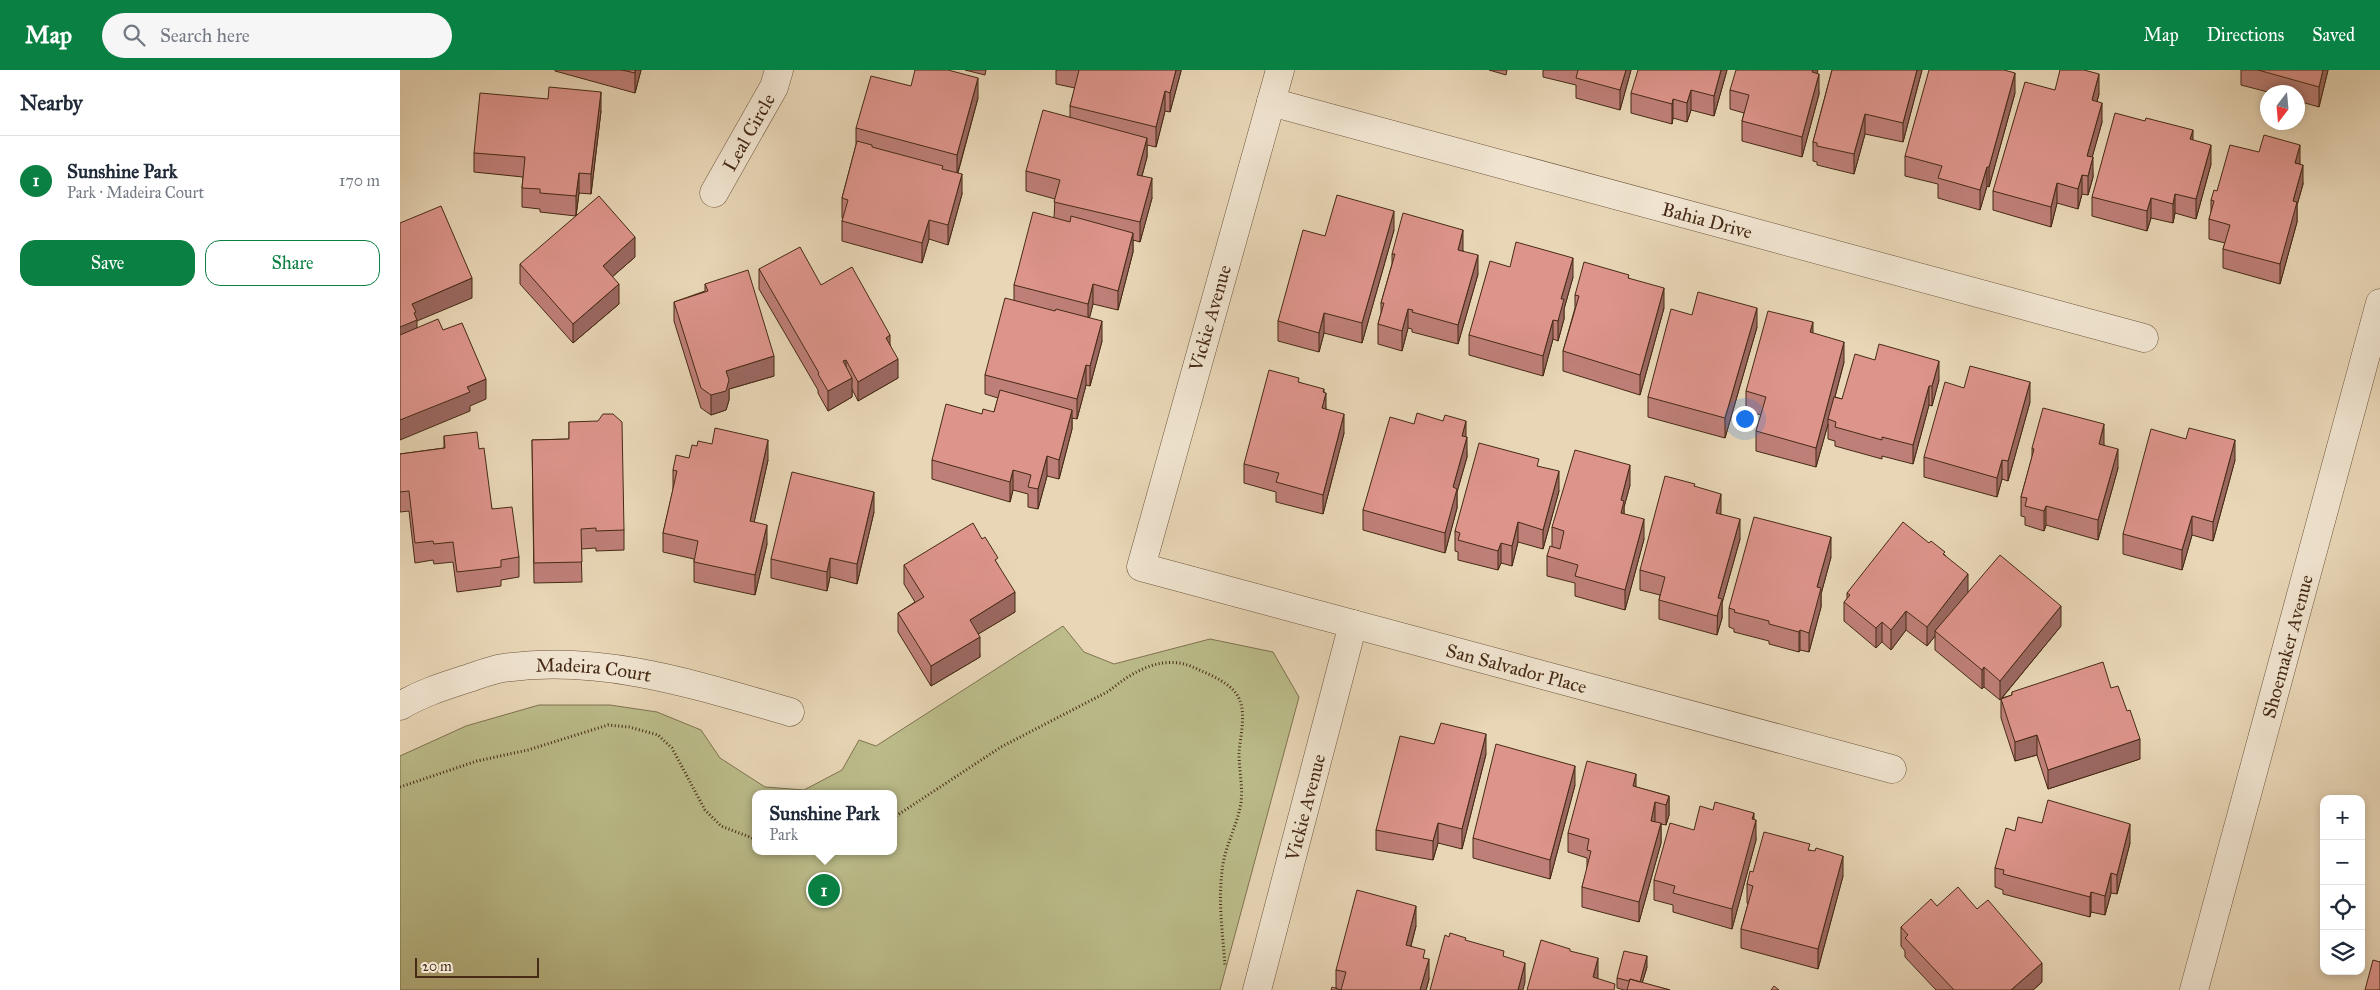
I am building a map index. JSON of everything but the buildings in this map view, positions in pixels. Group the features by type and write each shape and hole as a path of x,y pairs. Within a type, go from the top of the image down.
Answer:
{"street":[{"name":"Leal Circle","path":"714,193 774,87 779,70"},
{"name":"Vickie Avenue","path":"1142,567 1280,70"},
{"name":"Bahia Drive","path":"1270,102 2144,338"},
{"name":"Shoemaker Avenue","path":"2194,990 2380,303"},
{"name":"San Salvador Place","path":"1142,567 1892,769"},
{"name":"Vickie Avenue","path":"1257,990 1353,624"},
{"name":"Madeira Court","path":"400,706 420,694 502,668 571,663 636,670 691,683 790,712"}],"path":[{"path":"897,815 1002,747 1110,691 1121,681 1140,670 1158,663 1173,662 1200,670 1218,678 1235,692 1241,706 1243,733 1239,754 1241,802 1225,850 1221,874 1224,974"},
{"path":"400,787 478,761 528,750 608,725 629,727 658,735 672,748 705,810 721,826 752,838"}],"green space":[{"path":"1063,626 1084,652 1114,664 1210,639 1273,652 1299,697 1220,990 400,990 400,756 466,726 539,705 610,705 657,712 701,730 720,758 765,787 804,790 842,770 859,740 876,746"}],"place":[{"name":"Sunshine Park","path":"824,890"}]}
